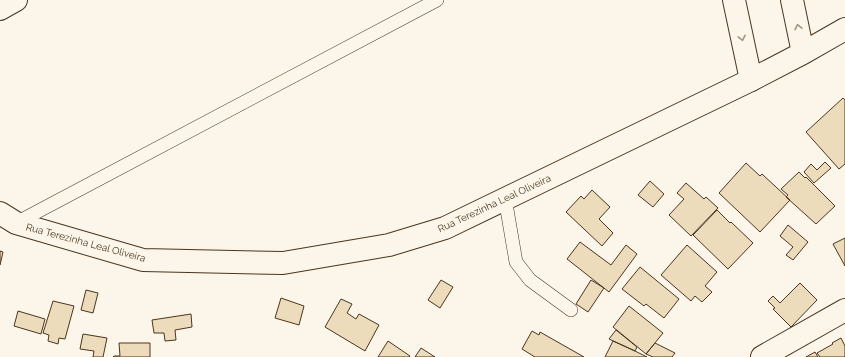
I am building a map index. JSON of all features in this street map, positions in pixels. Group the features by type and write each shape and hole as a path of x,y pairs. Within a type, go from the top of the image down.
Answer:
{"street":[{"path":"0,9 16,0"},
{"path":"734,0 751,80"},
{"path":"792,0 803,53"},
{"name":"Rua Terezinha Leal Oliveira","path":"8,218 143,260 282,263 389,245 445,228 751,80 845,29"},
{"path":"762,357 845,310"}],"lane":[{"path":"8,218 437,0"},
{"path":"505,198 516,262 530,280 570,310"}],"building":[{"path":"843,98 845,100 845,164 839,169 806,132"},
{"path":"825,162 831,168 814,183 804,172 811,164 817,170"},
{"path":"746,163 760,176 762,174 790,200 760,232 719,193"},
{"path":"799,172 835,206 816,224 786,197 788,195 781,189"},
{"path":"650,181 664,194 653,207 638,195"},
{"path":"686,183 704,199 706,197 718,208 691,236 669,215 684,199 677,193"},
{"path":"592,190 610,207 599,219 613,233 602,246 566,212 581,196 584,199"},
{"path":"717,210 753,243 728,269 693,235"},
{"path":"788,225 808,242 793,260 786,255 793,247 780,236"},
{"path":"845,238 845,266 833,244"},
{"path":"580,242 611,265 626,245 637,254 609,292 567,259"},
{"path":"687,245 717,272 705,286 712,292 702,302 695,296 691,301 661,275"},
{"path":"0,251 3,252 0,265"},
{"path":"640,267 679,299 664,318 646,304 644,306 622,289"},
{"path":"441,280 453,287 440,308 428,300"},
{"path":"591,280 604,288 588,312 576,304"},
{"path":"800,283 817,300 791,327 773,309 775,308 768,301 773,296 780,303"},
{"path":"86,290 98,293 93,313 81,310"},
{"path":"281,298 304,306 299,325 275,318"},
{"path":"341,299 352,304 347,313 356,319 359,314 379,325 365,351 325,327"},
{"path":"53,301 74,306 65,339 59,338 58,344 48,341 49,335 43,333"},
{"path":"629,306 663,333 646,354 613,327"},
{"path":"18,311 45,319 41,334 14,326"},
{"path":"191,314 192,327 175,330 176,340 165,341 164,333 154,333 152,320"},
{"path":"616,330 637,347 635,351 609,339"},
{"path":"532,331 539,335 540,332 584,357 535,357 522,349"},
{"path":"83,334 107,338 103,357 93,357 94,351 80,349"},
{"path":"841,338 845,346 845,357 820,357 817,353"},
{"path":"388,341 410,356 378,357"},
{"path":"613,341 635,351 647,357 605,357"},
{"path":"119,343 150,343 150,357 113,357 120,356"},
{"path":"655,343 675,353 672,357 653,357 646,354"},
{"path":"421,348 435,357 415,357"},
{"path":"815,352 818,357 806,357"}]}
